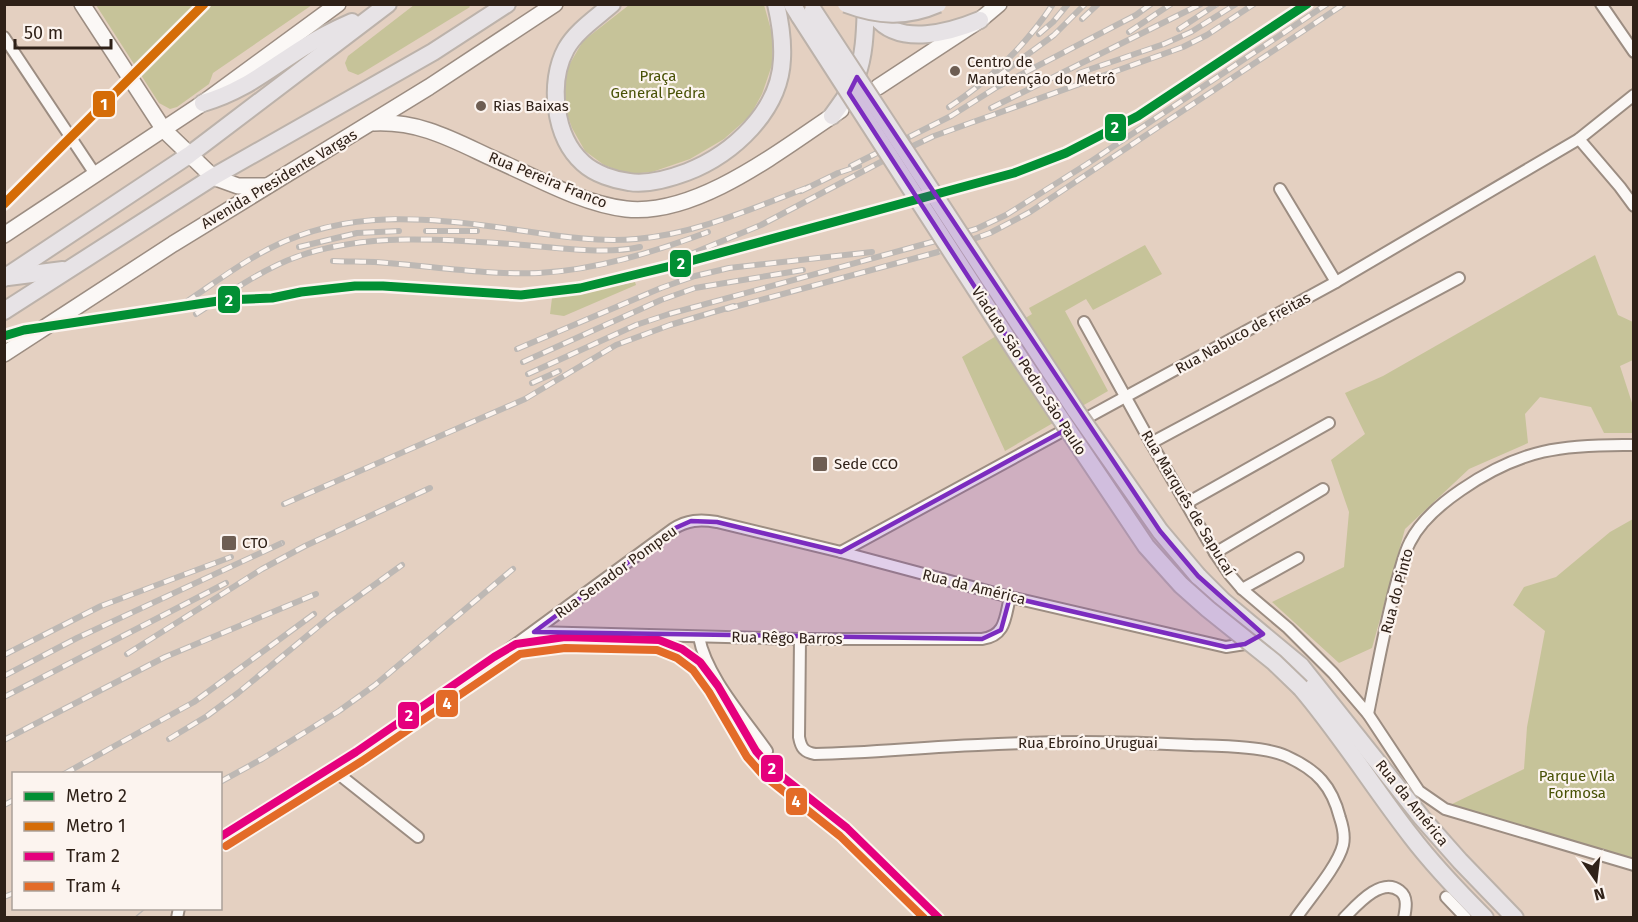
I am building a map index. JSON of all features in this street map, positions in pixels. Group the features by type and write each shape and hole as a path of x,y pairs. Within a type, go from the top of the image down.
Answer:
{"main road":[{"path":"82,4 164,130 189,155 213,177 238,186 270,185"},
{"path":"4,235 164,130 338,4"},
{"name":"Avenida Presidente Vargas","path":"4,311 213,177 433,52 507,4"},
{"name":"Avenida Presidente Vargas","path":"4,354 173,244 429,87 555,4"},
{"path":"612,4 580,31 567,47 558,68 555,97 559,121 570,145 583,163 604,176 631,183 655,181 699,167 725,152 745,135 760,116 774,92 782,59 776,4"},
{"path":"846,4 864,11 886,15 906,15 938,4"},
{"path":"868,4 876,17 898,32 936,34 980,20"},
{"path":"832,116 850,91 857,76 863,53 868,4"},
{"path":"878,87 980,20 999,4"},
{"path":"203,103 226,96 247,85 307,45 383,8"},
{"path":"4,278 189,155 383,8"},
{"name":"Viaduto São Pedro-São Paulo","path":"804,9 1076,411 1160,531 1198,576"},
{"name":"Viaduto São Pedro-São Paulo","path":"804,9 1022,361 1146,546 1195,597 1274,662 1301,688 1454,896 1485,918"},
{"name":"Rua Pereira Franco","path":"371,123 396,122 436,132 596,203 627,210 661,208 691,200 720,187 847,106"},
{"path":"4,278 68,270"},
{"name":"Rua da América","path":"1198,576 1223,601 1301,666 1422,818 1512,917"}],"street":[{"path":"1600,4 1634,52"},
{"path":"4,37 95,174"},
{"name":"Rua Nabuco de Freitas","path":"841,552 1336,282 1579,139 1634,95"},
{"path":"1579,139 1634,206"},
{"path":"1280,189 1336,282"},
{"path":"1150,443 1459,278"},
{"name":"Rua Marquês de Sapucaí","path":"1084,322 1150,443 1215,554 1242,589 1280,620 1368,714 1419,791 1431,801 1460,814 1513,827 1634,865"},
{"path":"1187,503 1329,423"},
{"name":"Rua do Pinto","path":"1368,714 1395,590 1410,542 1424,522 1447,500 1474,480 1512,461 1563,447 1589,444 1634,445"},
{"path":"1215,554 1323,489"},
{"name":"Rua da América","path":"684,523 706,520 841,552 1010,597 1226,647 1245,644 1263,634"},
{"name":"Rua Senador Pompeu","path":"222,840 336,771 403,727 684,523"},
{"path":"1242,589 1298,558"},
{"name":"Rua Rêgo Barros","path":"534,632 800,639 990,638 996,636 1001,630 1010,597"},
{"path":"699,637 702,651 712,674 767,751"},
{"name":"Rua Ebroíno Uruguai","path":"800,639 799,737 801,746 806,752 815,754 1078,742 1166,743 1285,755 1311,771 1328,786 1337,806 1344,832 1343,843 1336,861 1296,918"},
{"path":"336,771 418,837"},
{"path":"1344,918 1367,896 1383,887 1395,887 1402,892 1406,907 1404,918"},
{"path":"1454,896 1466,918"}],"highlighted area":[{"path":"857,77 1160,531 1198,576 1263,634 1245,644 1226,647 1010,597 1001,630 982,639 534,632 673,529 691,521 717,522 841,552 1067,429 849,93"}],"green space":[{"path":"468,4 470,7 362,73 358,75 348,71 345,63 348,56 414,5"},
{"path":"96,5 312,5 213,73 209,84 177,107 170,109 159,103"},
{"name":"Praça General Pedra","path":"629,5 764,5 773,37 772,65 762,94 750,116 724,139 690,159 652,172 628,174 604,165 585,151 572,128 564,105 565,72 583,41"},
{"path":"1145,245 1162,274 1093,310 1086,299 1065,311 1108,391 1005,451 962,357 1032,314 1029,308"},
{"path":"1595,255 1618,315 1633,322 1633,360 1620,366 1633,406 1633,433 1604,433 1591,407 1540,397 1525,414 1528,443 1469,469 1405,529 1372,648 1339,663 1272,602 1344,567 1349,512 1331,460 1365,434 1345,393 1383,376"},
{"path":"635,282 636,285 564,316 550,314 552,298"},
{"name":"Parque Vila Formosa","path":"1633,519 1633,858 1448,806 1524,769 1527,727 1545,631 1513,605 1524,587 1556,577 1610,532"}],"tram line":[{"name":"2","path":"222,836 356,752 516,644 565,637 659,640 682,649 700,662 718,686 756,751 770,767 847,828 939,918"},
{"name":"4","path":"226,846 362,761 520,654 565,648 657,650 677,658 693,670 709,692 747,757 763,775 840,836 924,918"},
{"path":"222,843 226,840"},
{"path":"134,918 144,910"}],"railway":[{"path":"949,107 993,74 1019,47 1053,4"},
{"path":"1039,34 1068,4"},
{"path":"997,77 1054,35 1085,4"},
{"path":"1082,19 1098,4"},
{"path":"851,166 951,116 997,87 1136,15 1151,4"},
{"path":"1129,32 1171,4"},
{"path":"991,108 1201,4"},
{"path":"1179,29 1217,4"},
{"path":"1079,73 1164,44 1191,32 1236,4"},
{"path":"686,256 761,225 934,136 1183,47 1207,35 1254,4"},
{"path":"528,374 636,325 669,314 976,229 1006,215 1087,164 1327,4"},
{"path":"727,309 938,252 990,233 1030,212 1344,4"},
{"path":"1230,56 1255,43"},
{"path":"801,191 838,173 859,166"},
{"path":"186,302 245,262 283,242 312,231 342,224 372,220 433,220 583,239 636,239 702,226 809,187"},
{"path":"299,247 357,233 399,231"},
{"path":"426,231 477,231"},
{"path":"333,261 381,262 482,272 539,273 582,268 625,259 708,232"},
{"path":"196,314 246,282 285,261 351,244 432,240 594,250 640,247"},
{"path":"517,349 695,276 729,268 872,252"},
{"path":"523,362 661,300 695,288 803,270"},
{"path":"284,504 525,399 616,345 670,325 734,306"},
{"path":"532,383 559,371"},
{"path":"127,654 262,569 305,546 430,488"},
{"path":"4,676 77,638 282,543"},
{"path":"4,655 101,606 231,557"},
{"path":"169,739 207,716 238,693 331,616 402,565"},
{"path":"222,781 339,711 375,685 513,569"},
{"path":"4,697 226,583"},
{"path":"4,740 165,657 316,594"},
{"path":"68,772 194,702 314,614"},
{"path":"4,805 12,801"},
{"path":"4,897 12,894"}],"metro line":[{"name":"1","path":"4,204 204,4"},
{"name":"2","path":"4,336 24,330 225,300 272,298 355,286 521,295 580,288 683,263 1014,173 1066,153 1138,116 1307,4"}],"place":[{"name":"Centro de Manutenção do Metrô","path":"955,71"},
{"name":"Rias Baixas","path":"481,106"},
{"name":"Sede CCO","path":"820,464"},
{"name":"CTO","path":"229,543"}]}
